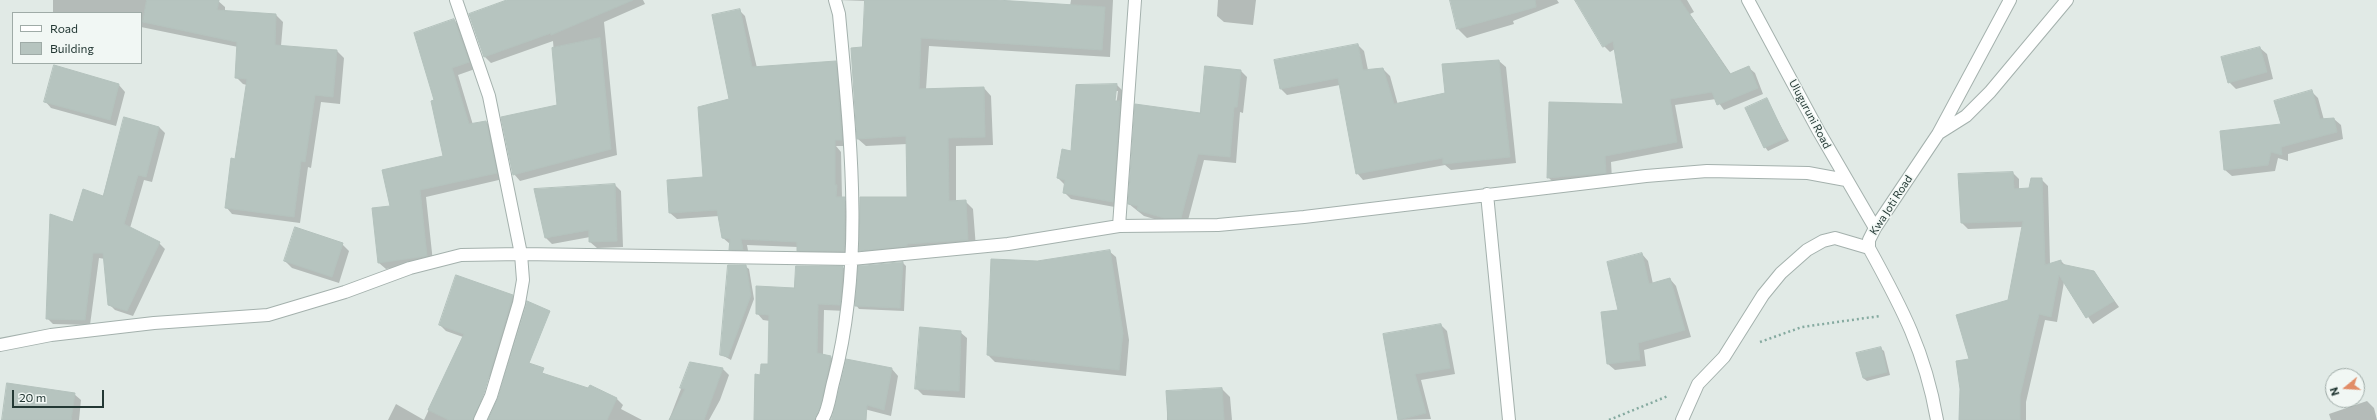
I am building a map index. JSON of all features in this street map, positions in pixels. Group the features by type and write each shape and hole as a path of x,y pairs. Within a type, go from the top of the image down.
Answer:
{"street":[{"path":"456,0 489,96 521,254 524,280 519,303 490,396 480,420"},
{"path":"822,420 842,347 852,259 851,146 839,14 835,0"},
{"path":"1120,226 1135,0"},
{"name":"Uluguruni Road","path":"1748,0 1846,180 1875,228"},
{"name":"Kwa Joti Road","path":"1937,420 1932,389 1921,353 1904,312 1868,248 1869,240 1875,228 1938,134 2010,0"},
{"path":"1938,134 1971,111 2067,0"},
{"path":"0,345 59,334 154,323 268,315 432,262 461,256 521,254 852,259 1008,244 1120,226 1218,225 1304,218 1487,194 1707,171 1808,173 1846,180"},
{"path":"1487,194 1509,420"},
{"path":"1682,420 1698,384 1724,357 1763,295 1781,273 1806,250 1823,241 1835,238 1868,248"}],"path":[{"path":"1724,357 1802,327 1904,312"},
{"path":"1609,420 1698,384"}],"building":[{"path":"147,0 219,0 217,10 276,14 275,45 337,50 333,97 315,95 305,162 301,161 294,217 225,208 231,158 235,159 247,79 235,78 237,42 143,22"},
{"path":"507,0 633,0 551,35 551,33 484,57 469,14"},
{"path":"865,0 997,0 1105,7 1102,50 921,38 919,89 984,87 985,137 948,138 949,201 966,200 968,240 907,244 907,246 859,251 860,197 907,197 906,136 857,139 851,48 862,47"},
{"path":"1450,0 1535,0 1536,7 1457,29"},
{"path":"1575,0 1680,0 1730,74 1749,66 1758,88 1717,105 1712,92 1670,99 1677,142 1605,156 1606,173 1547,178 1549,102 1623,104 1613,41 1603,47"},
{"path":"740,9 752,67 836,61 842,140 835,140 835,185 837,185 836,197 845,197 844,251 797,251 797,242 741,239 743,250 729,250 730,239 722,238 717,210 669,213 667,180 703,177 698,107 729,99 712,15"},
{"path":"454,19 469,62 452,68 469,124 486,121 497,173 420,190 427,256 378,263 372,208 390,206 382,170 443,156 431,101 434,100 414,33"},
{"path":"600,38 611,149 513,175 501,117 557,105 552,48"},
{"path":"1358,44 1363,70 1383,68 1394,104 1445,93 1442,64 1499,60 1510,157 1443,164 1443,158 1356,174 1338,78 1280,89 1274,60"},
{"path":"2260,47 2267,72 2228,83 2221,57"},
{"path":"54,65 119,84 110,120 44,102"},
{"path":"1205,66 1241,70 1237,107 1234,107 1230,157 1198,154 1181,218 1164,218 1137,210 1138,206 1128,204 1135,104 1200,113"},
{"path":"1117,84 1115,101 1120,101 1113,202 1063,193 1065,180 1057,178 1062,149 1071,151 1076,85"},
{"path":"2312,90 2320,119 2334,118 2337,132 2281,147 2282,155 2271,152 2268,165 2224,170 2220,131 2281,124 2274,101"},
{"path":"1767,98 1786,138 1764,148 1745,108"},
{"path":"124,117 159,127 146,177 138,175 124,224 160,242 127,311 108,305 103,253 93,253 85,320 46,319 50,214 73,222 83,189 103,196"},
{"path":"2013,172 2014,189 2029,188 2031,178 2042,178 2045,265 2061,260 2061,264 2094,271 2114,301 2086,318 2059,275 2051,317 2039,314 2020,396 2020,420 1959,420 1960,389 1956,361 1969,359 1956,315 2008,300 2023,221 1961,223 1958,174"},
{"path":"615,184 617,241 589,242 589,230 545,238 534,189"},
{"path":"295,227 343,243 332,277 284,261"},
{"path":"1110,250 1123,333 1119,370 987,355 991,259 1037,261"},
{"path":"1642,253 1649,284 1670,278 1685,330 1638,343 1640,360 1607,364 1601,312 1618,310 1607,262"},
{"path":"903,262 900,308 855,306 858,266"},
{"path":"728,265 746,265 751,295 728,357 720,355"},
{"path":"796,266 843,266 840,305 818,304 817,353 831,356 821,404 815,420 754,420 755,374 760,375 761,364 768,364 769,315 756,314 756,286 794,288"},
{"path":"456,275 513,295 484,393 473,420 449,420 428,410 464,334 439,325"},
{"path":"527,301 550,311 529,363 544,368 542,373 588,388 590,385 617,398 607,420 488,420 498,398"},
{"path":"1441,324 1450,368 1415,374 1426,413 1398,420 1383,334"},
{"path":"920,327 961,331 959,391 915,389"},
{"path":"1881,347 1887,372 1863,378 1856,353"},
{"path":"846,359 892,368 884,410 867,405 866,420 831,420"},
{"path":"690,362 723,368 704,420 669,420 685,389 680,388"},
{"path":"7,383 75,393 71,420 2,420"},
{"path":"1222,388 1224,420 1168,420 1166,391"}]}
